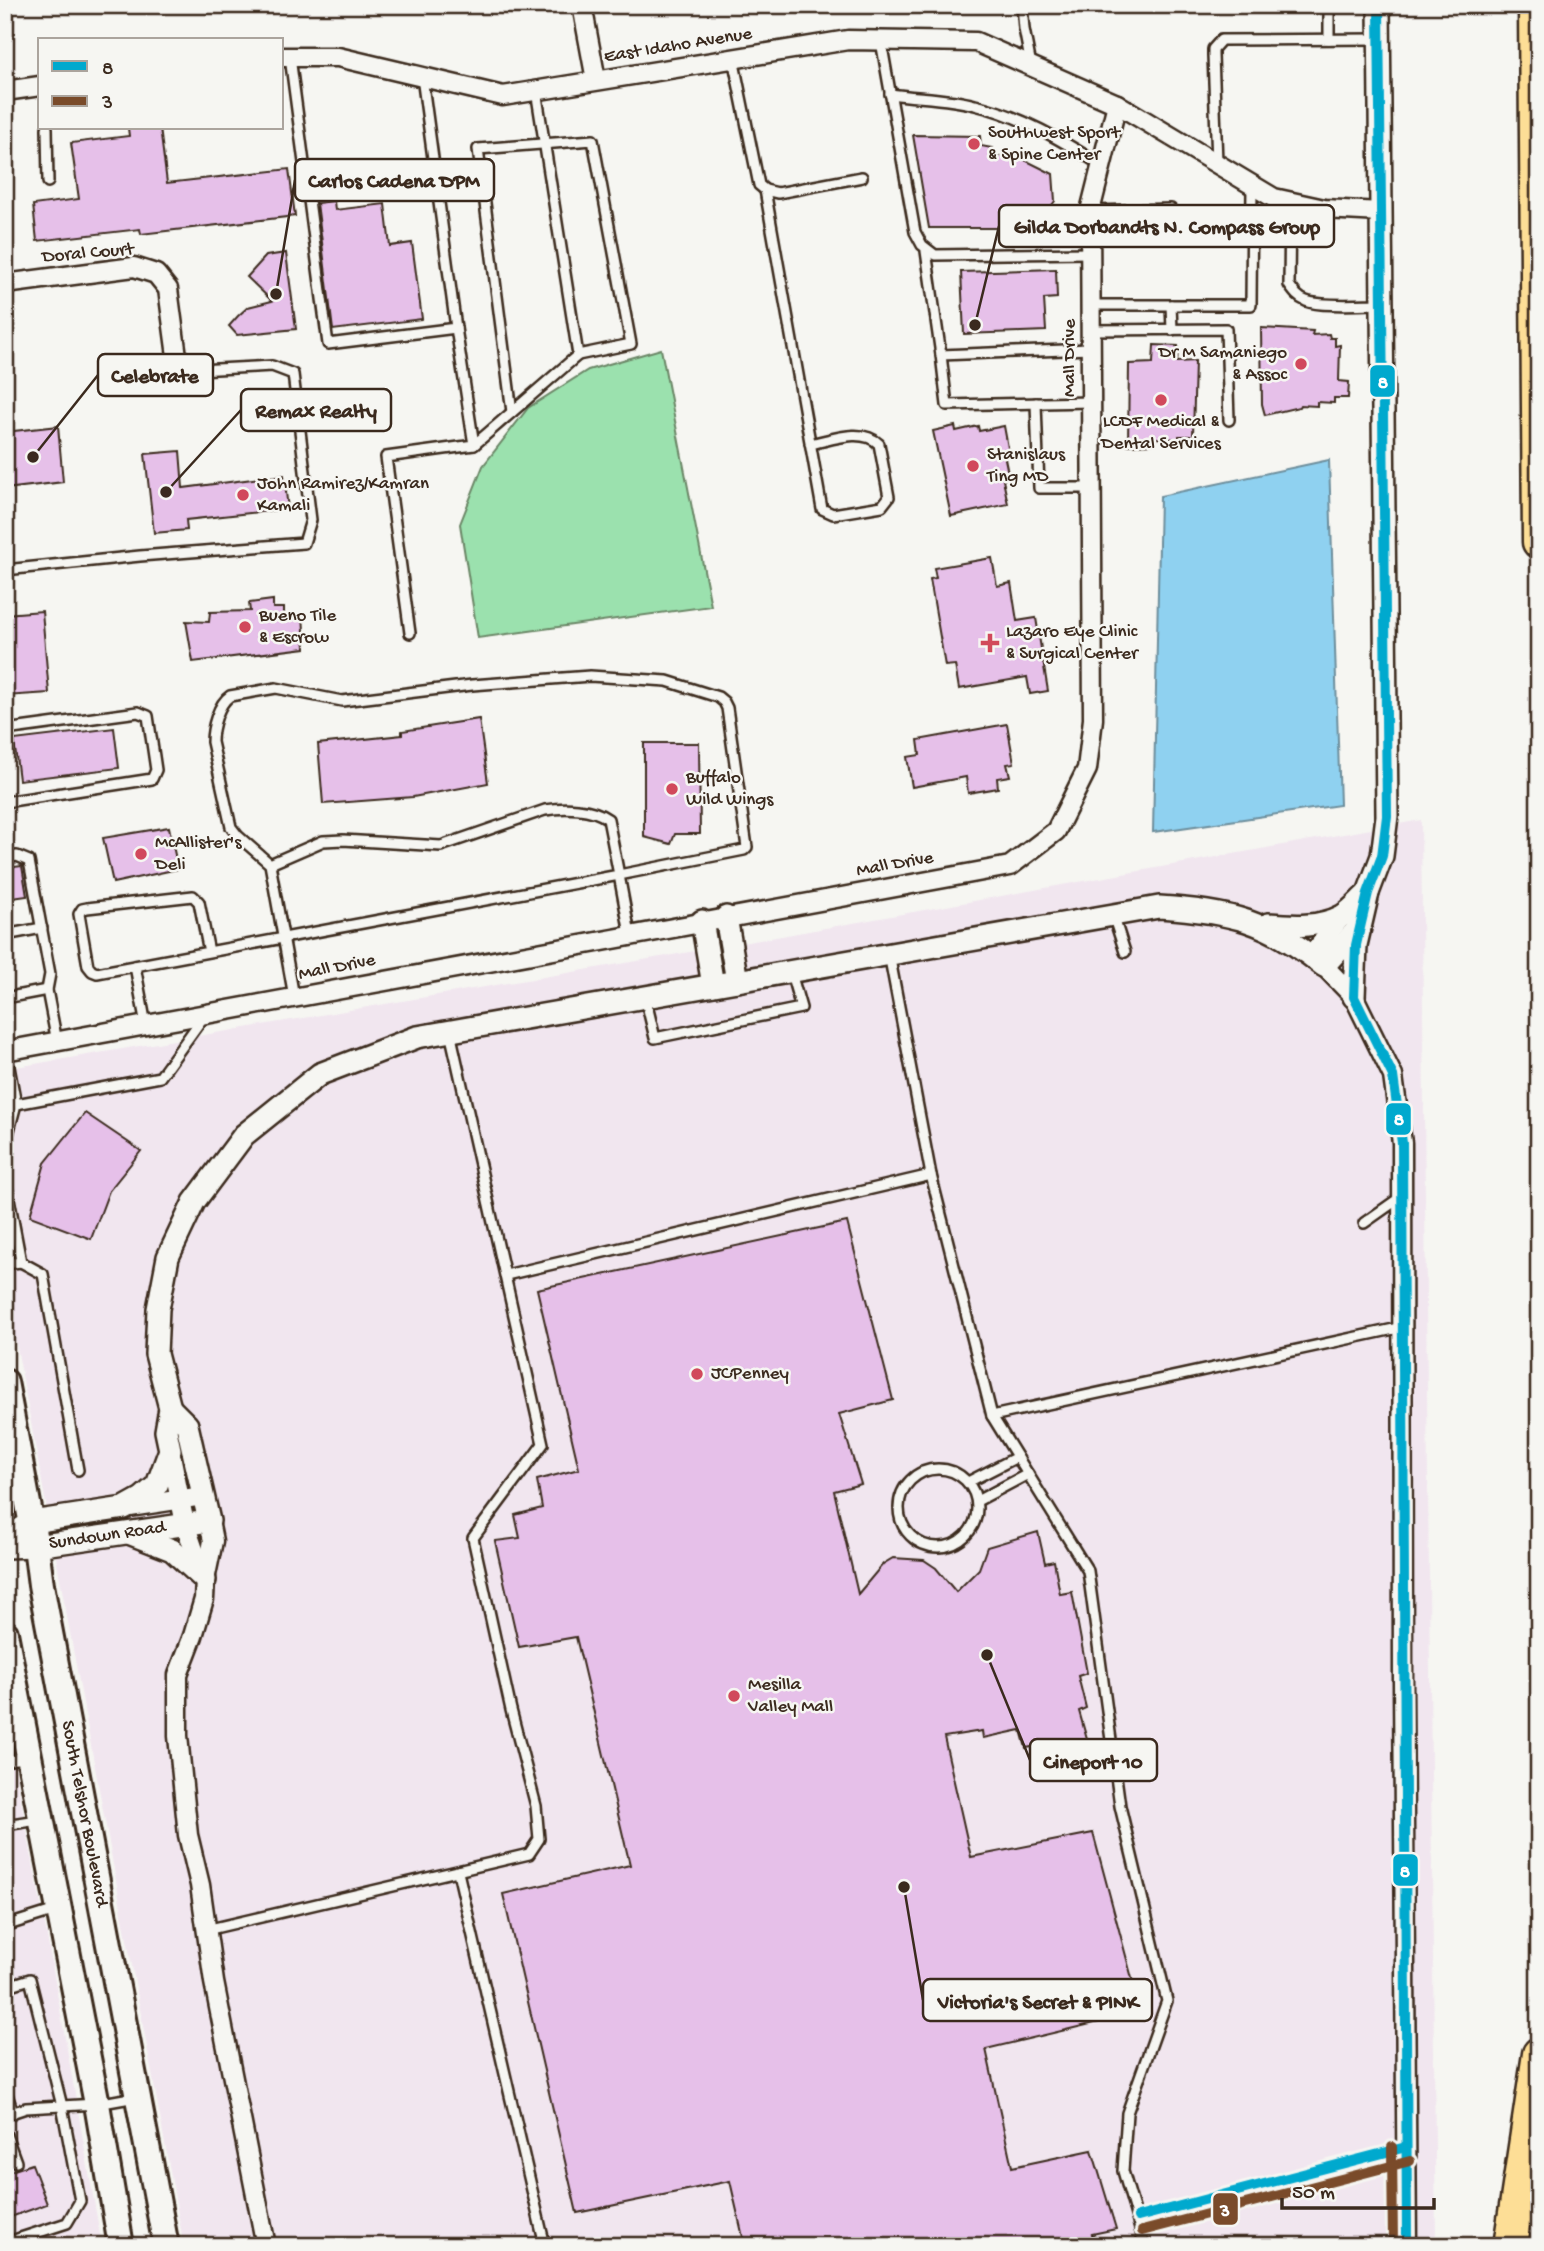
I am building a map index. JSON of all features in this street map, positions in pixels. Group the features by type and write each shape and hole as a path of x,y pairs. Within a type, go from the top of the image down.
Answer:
{"highway":[{"path":"1535,5 1539,542"},
{"path":"1510,2246 1539,2054"}],"main road":[{"name":"South Telshor Boulevard","path":"5,1382 166,2246"},
{"path":"5,1633 17,1759 41,1819 97,2104 121,2246"}],"street":[{"path":"582,5 596,80"},
{"path":"1318,961 1351,921 1367,893 1382,856 1387,816 1379,5"},
{"name":"East Idaho Avenue","path":"286,57 338,57 503,96 848,40 976,43 1117,104 1274,198 1324,209 1381,212"},
{"path":"5,91 38,86"},
{"name":"Mall Drive","path":"6,1051 1010,866 1056,831 1087,769 1094,719 1090,211 1117,104"},
{"name":"Doral Court","path":"5,284 134,267 156,274 168,289 179,371"},
{"path":"205,1580 185,1524 166,1431 170,1408 156,1354 158,1309 168,1257 194,1202 244,1135 320,1074 417,1037 1159,907 1206,910 1257,923 1303,926 1351,921"},
{"path":"726,917 737,981"},
{"path":"702,921 713,985"},
{"path":"1351,921 1356,945 1354,997"},
{"path":"1257,923 1288,939 1318,961 1354,997 1393,1076 1402,1143 1407,2246"},
{"path":"170,1408 187,1425 213,1541 204,1599 178,1675 178,1736 188,1835 200,1885 214,1982 266,2246"},
{"path":"124,1508 157,1485 170,1450"},
{"name":"Sundown Road","path":"5,1539 34,1534 124,1508 203,1496"},
{"name":"Sundown Road","path":"5,1547 34,1534 126,1533 209,1521"},
{"path":"126,1533 172,1550 205,1580"}],"lane":[{"path":"1022,5 1032,67"},
{"path":"1329,5 1329,39"},
{"path":"1217,164 1213,55 1221,40 1380,39"},
{"path":"881,41 917,237 926,251 947,405 1091,402"},
{"path":"286,57 328,344 456,328"},
{"path":"733,58 756,179 765,190 810,444 822,509 833,514 882,506 887,501 889,497 879,444 875,440 862,434 810,444"},
{"path":"422,77 474,445"},
{"path":"536,90 578,355"},
{"path":"890,94 974,104 1013,116 1054,135 1101,164"},
{"path":"47,130 48,182"},
{"path":"410,633 386,457 474,445 578,355 631,344 593,140 478,149 512,412"},
{"path":"765,190 778,193 862,177"},
{"path":"1090,305 1251,305 1252,185"},
{"path":"1290,202 1289,285 1294,292 1302,299 1314,303 1382,304"},
{"path":"1090,211 1171,209"},
{"path":"926,251 935,255 1090,253"},
{"path":"1171,305 1172,330"},
{"path":"941,355 1172,330 1226,329 1229,420"},
{"path":"5,570 140,556 304,544 311,520 293,374 272,366 179,371"},
{"path":"1036,403 1039,488 1092,488"},
{"path":"209,952 199,902 193,896 82,909 79,914 88,966 97,973 135,966 209,952 284,938 620,875 744,850 747,846 724,702 718,697 667,681 590,676 472,685 342,701 276,688 230,696 223,700 212,733 212,742 231,827 270,864 284,938 295,997"},
{"path":"5,730 138,712 148,716 156,770 152,779 5,803"},
{"path":"270,864 323,841 441,846 557,808 590,811 608,819 631,934"},
{"path":"5,858 18,856 29,861 50,974 47,990 57,1042"},
{"path":"1113,915 1125,952"},
{"path":"5,935 42,929"},
{"path":"889,954 931,1175 992,1416 1087,1571 1120,1806 1167,2001 1127,2113 1124,2171 1145,2246"},
{"path":"135,966 146,1025"},
{"path":"645,997 655,1038 801,1009 791,971"},
{"path":"5,998 47,990"},
{"path":"16,1104 160,1077 205,1014"},
{"path":"206,1930 529,1854 539,1839 536,1807 511,1710 473,1538 543,1444 450,1031"},
{"path":"5,1146 16,1104 6,1051"},
{"path":"506,1275 931,1175"},
{"path":"5,1177 22,1262"},
{"path":"1364,1223 1402,1196"},
{"path":"5,1264 22,1262 43,1274 78,1470"},
{"path":"992,1416 1403,1327"},
{"path":"968,1482 1017,1457"},
{"path":"934,1468 947,1469 968,1482 977,1501 976,1520 970,1532 960,1541 933,1547 920,1543 909,1535 898,1513 903,1488 911,1478 934,1468"},
{"path":"977,1501 1028,1474"},
{"path":"5,1825 41,1819"},
{"path":"458,1872 545,2246"},
{"path":"5,1926 58,1910"},
{"path":"5,1987 30,1979 62,2106 80,2201 67,2223 5,2243"},
{"path":"5,2088 9,2114 26,2108 97,2104 138,2097"},
{"path":"5,2132 16,2162"},
{"path":"1138,2217 1406,2147"},
{"path":"632,2246 639,2246"}],"shaded area":[{"path":"1421,820 1436,2246 184,2246 5,1283 5,1069 748,942"},
{"path":"5,1717 47,1936 102,2246 5,2246"}],"green space":[{"path":"661,349 711,606 478,638 460,524 483,466 528,408 588,370"}],"water":[{"path":"1329,460 1340,805 1153,832 1160,496"}],"building":[{"path":"128,130 160,130 167,183 289,169 295,216 141,234 140,229 37,241 33,205 79,199 71,143 129,136"},
{"name":"Southwest Sport & Spine Center","path":"913,135 980,136 981,146 992,148 992,157 1015,155 1053,174 1055,201 1052,205 1052,228 929,228"},
{"path":"334,201 335,210 385,204 390,246 412,243 422,319 333,330 317,203"},
{"path":"286,253 296,329 237,335 229,326 238,316 248,307 272,301 247,277 266,256"},
{"path":"1056,269 1057,298 1044,299 1046,331 964,334 961,272"},
{"name":"Dr M Samaniego & Assoc","path":"1261,328 1313,331 1312,335 1329,334 1330,338 1335,338 1335,346 1340,345 1339,381 1349,382 1348,398 1334,398 1334,403 1317,402 1317,406 1300,405 1265,415 1262,404"},
{"name":"LCDF Medical & Dental Services","path":"1154,345 1178,346 1177,362 1195,361 1193,436 1179,436 1179,439 1152,438 1153,444 1128,445 1129,364 1153,363"},
{"path":"58,426 63,482 5,489 5,432"},
{"name":"Stanislaus Ting MD","path":"955,426 956,431 978,426 979,431 1004,426 1009,453 1004,454 1009,478 1003,480 1008,504 951,516 933,431"},
{"path":"180,451 183,488 284,475 288,509 186,520 187,530 154,533 145,454"},
{"name":"Lazaro Eye Clinic & Surgical Center","path":"992,558 997,586 1011,583 1017,621 1036,618 1048,691 1030,694 1027,677 959,689 955,665 945,666 930,579 936,578 934,568"},
{"name":"Bueno Tile & Escrow","path":"273,600 273,608 284,608 284,616 303,614 305,648 193,662 186,621 209,622 210,612 250,611 249,603"},
{"path":"42,611 49,693 5,696 5,614"},
{"path":"479,719 488,783 413,797 323,804 318,744 402,735 402,731"},
{"path":"1007,724 1014,763 1007,764 1010,776 997,778 998,788 968,793 966,777 912,787 907,757 920,755 918,740"},
{"path":"114,728 119,768 19,780 14,740"},
{"name":"Buffalo Wild Wings","path":"644,743 699,743 700,834 675,834 671,844 644,837"},
{"name":"McAllister's Deli","path":"169,827 178,869 113,883 103,838"},
{"path":"22,866 27,896 5,899 5,868"},
{"path":"85,1113 141,1151 109,1191 91,1239 30,1216 45,1163"},
{"name":"Mesilla Valley Mall","path":"847,1222 893,1400 839,1414 861,1484 834,1491 858,1594 883,1564 893,1558 924,1560 936,1568 956,1592 979,1569 987,1547 1038,1532 1045,1563 1054,1561 1060,1594 1072,1592 1087,1673 1078,1676 1086,1708 1079,1711 1088,1743 1034,1754 1032,1747 1026,1748 1021,1730 983,1738 982,1731 944,1737 971,1857 1093,1833 1141,2012 986,2049 1012,2167 1092,2150 1116,2229 1092,2234 1097,2246 745,2246 730,2181 577,2213 503,1894 630,1865 576,1637 519,1647 495,1541 520,1538 515,1515 542,1508 537,1480 579,1469 537,1289"},
{"path":"32,2164 47,2204 5,2219 5,2173"}],"transit line":[{"name":"8","path":"1379,5 1387,816 1382,856 1368,893 1356,945 1354,997 1393,1076 1402,1143 1407,2246"},
{"name":"3","path":"1392,2147 1393,2246"},
{"name":"8","path":"1138,2217 1406,2147"},
{"name":"3","path":"1142,2231 1410,2161"}],"place":[{"name":"Southwest Sport & Spine Center","path":"974,144"},
{"name":"Carlos Cadena DPM","path":"276,294"},
{"name":"Gilda Dorbandts N. Compass Group","path":"975,325"},
{"name":"Dr M Samaniego & Assoc","path":"1301,364"},
{"name":"LCDF Medical & Dental Services","path":"1161,400"},
{"name":"Celebrate","path":"33,457"},
{"name":"Stanislaus Ting MD","path":"973,466"},
{"name":"Remax Realty","path":"166,492"},
{"name":"John Ramirez/Kamran Kamali","path":"243,495"},
{"name":"Bueno Tile & Escrow","path":"245,627"},
{"name":"Lazaro Eye Clinic & Surgical Center","path":"990,643"},
{"name":"Buffalo Wild Wings","path":"672,789"},
{"name":"McAllister's Deli","path":"141,854"},
{"name":"JCPenney","path":"697,1374"},
{"name":"Cineport 10","path":"987,1655"},
{"name":"Mesilla Valley Mall","path":"734,1696"},
{"name":"Victoria's Secret & PINK","path":"904,1887"}]}
